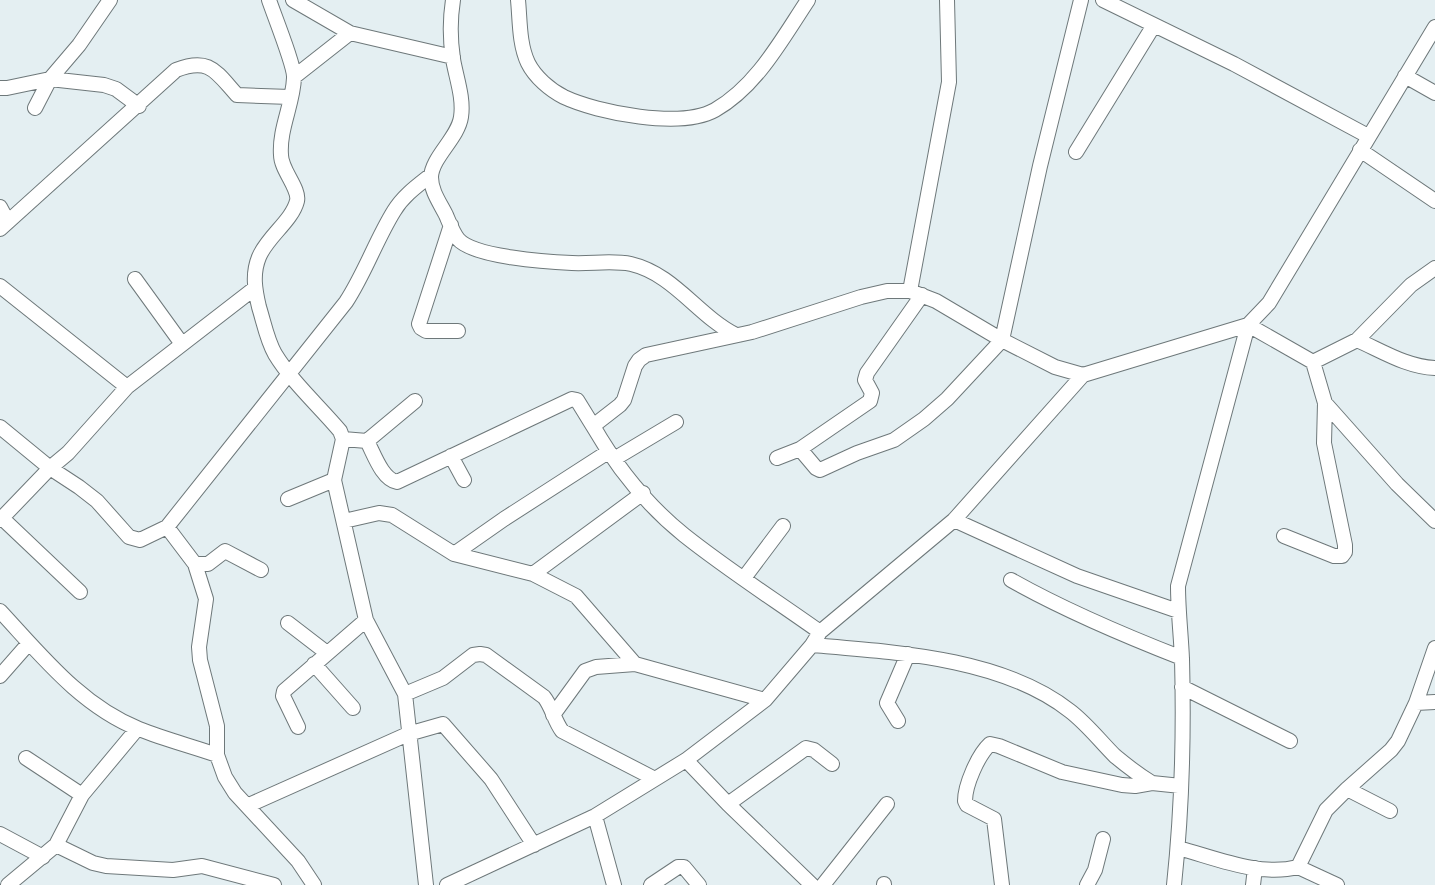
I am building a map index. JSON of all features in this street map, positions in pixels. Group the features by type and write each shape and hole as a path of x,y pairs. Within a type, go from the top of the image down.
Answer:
{"street":[{"path":"35,108 50,79 79,45 110,0"},
{"path":"269,0 294,77 280,155 284,170 296,189 298,198 294,208 260,255 255,268 255,288 268,338 275,354 340,431 343,439 334,480 366,620 405,694 426,885"},
{"path":"293,0 351,33 453,57"},
{"path":"453,0 450,17 453,57 462,106 461,120 438,159 431,176 433,190 459,240 476,250 502,256 573,263 632,264 671,284 722,328 736,335"},
{"path":"518,0 522,47 528,64 544,84 562,96 586,105 622,114 668,118 692,117 713,111 735,95 763,68 808,0"},
{"path":"777,458 800,449 870,401 872,393 865,380 867,373 916,293 949,82 946,46 947,0"},
{"path":"800,449 820,470 857,453 894,440 947,399 1002,340 1040,166 1081,0"},
{"path":"1103,0 1234,64 1368,136"},
{"path":"1076,152 1154,25"},
{"path":"1174,885 1181,786 1182,658 1178,586 1248,326 1269,303 1435,27"},
{"path":"294,77 351,33"},
{"path":"0,207 4,225 176,70 189,65 212,68 237,95 290,97"},
{"path":"1405,76 1435,93"},
{"path":"0,88 50,79 104,85 116,89 139,105"},
{"path":"1360,150 1435,201"},
{"path":"0,427 50,468 97,501 129,537 140,540 167,527 352,292 394,210 407,194 431,176"},
{"path":"451,225 419,324 426,331 458,331"},
{"path":"1312,362 1357,340 1411,285 1435,268"},
{"path":"135,279 182,344"},
{"path":"0,286 127,387"},
{"path":"80,592 1,519 50,468 68,453 127,387 255,288"},
{"path":"592,426 624,400 639,360 646,355 752,333 861,297 887,291 916,293 936,301 1002,340 1055,367 1083,375"},
{"path":"447,885 596,816 686,760 765,700 812,645 820,632 954,520 1083,375 1248,326 1312,362 1325,403 1324,443 1346,545 1345,552 1342,556 1334,556 1284,536"},
{"path":"1357,340 1411,364 1423,368 1435,368"},
{"path":"367,441 386,476 391,481 397,482 572,399 577,400 611,456 643,494 683,534 820,632"},
{"path":"343,439 367,441 415,401"},
{"path":"1325,403 1397,484 1435,521"},
{"path":"454,554 504,519 611,456 676,422"},
{"path":"451,456 464,480"},
{"path":"288,500 334,480"},
{"path":"533,574 643,494"},
{"path":"344,521 379,513 392,515 454,554 533,574 576,596 635,664"},
{"path":"954,520 1077,576 1178,611"},
{"path":"744,579 783,526"},
{"path":"167,527 195,564 206,599 199,647 200,660 217,726 217,755 225,777 235,793 298,861 314,885"},
{"path":"195,564 208,564 225,551 261,570"},
{"path":"1011,580 1049,602 1182,658"},
{"path":"0,611 62,678 92,703 137,729 217,755"},
{"path":"298,728 283,696 284,691 366,620"},
{"path":"288,623 327,653"},
{"path":"0,676 29,643"},
{"path":"812,645 908,654 994,672 1021,681 1071,711 1115,756 1152,783"},
{"path":"1298,867 1326,810 1398,741 1416,703 1435,648"},
{"path":"898,721 887,703 908,654"},
{"path":"405,694 443,678 473,656 486,655 544,697 562,730 655,779"},
{"path":"314,664 353,708"},
{"path":"553,715 585,671 596,667 635,664 765,700"},
{"path":"1182,687 1290,741"},
{"path":"1416,703 1435,702"},
{"path":"249,806 408,734 442,724 491,779 534,845"},
{"path":"8,885 56,845 82,795 137,729"},
{"path":"1002,885 994,819 967,805 964,801 976,764 985,748 990,744 1062,772 1135,786 1152,783 1181,786"},
{"path":"728,804 806,748 814,750 832,764"},
{"path":"26,758 82,795"},
{"path":"686,760 812,885"},
{"path":"1347,789 1390,811"},
{"path":"823,885 887,804"},
{"path":"596,816 614,885"},
{"path":"0,834 42,856"},
{"path":"1087,885 1095,870 1103,839"},
{"path":"56,845 93,863 106,866 173,870 202,866 274,885"},
{"path":"1178,848 1255,868 1280,870 1298,867 1337,885"},
{"path":"651,885 678,867 684,867 699,885"},
{"path":"1253,885 1255,868"},
{"path":"172,885 173,870"}]}
